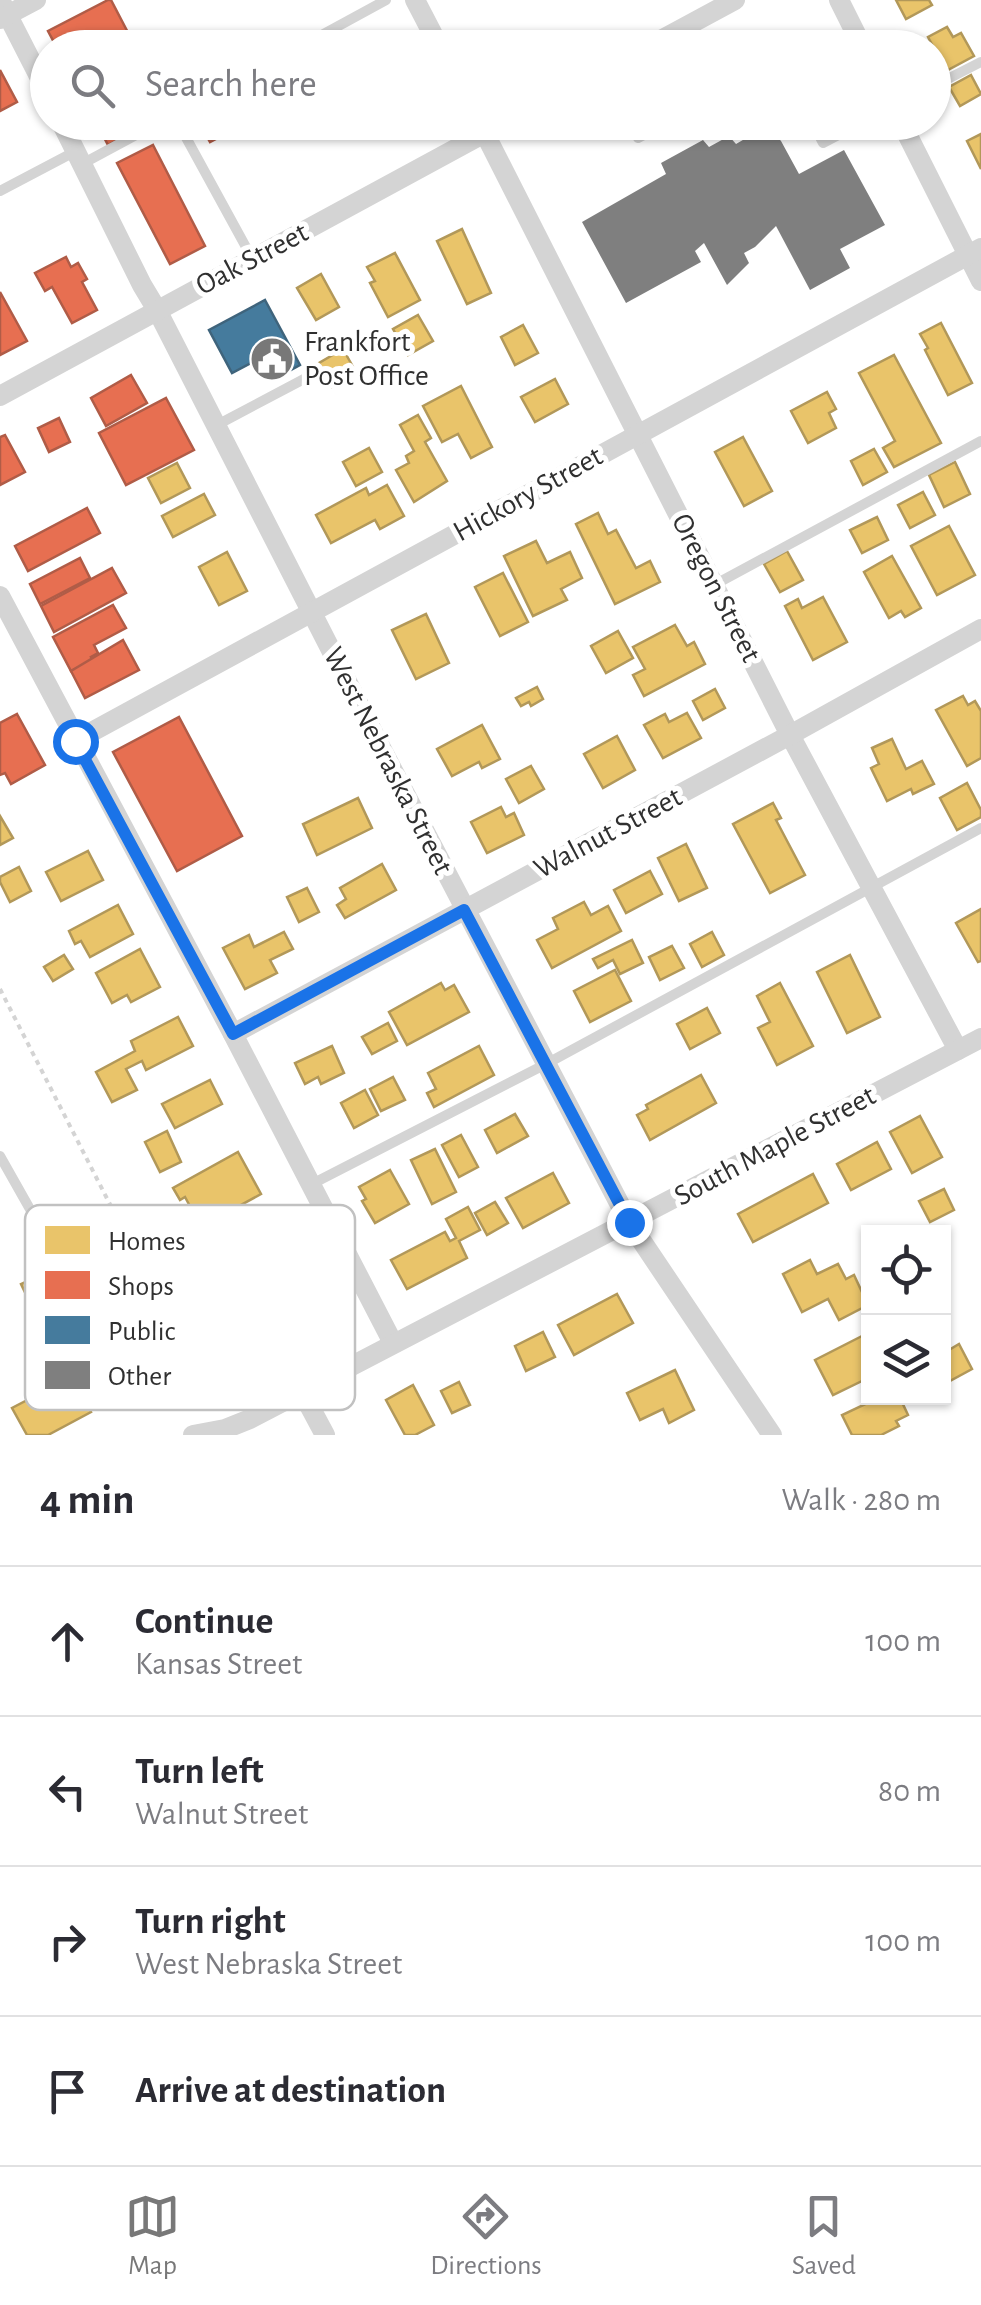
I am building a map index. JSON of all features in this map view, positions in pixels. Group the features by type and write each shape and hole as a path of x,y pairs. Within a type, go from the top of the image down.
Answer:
{"street":[{"path":"30,61 3,11 36,0"},
{"path":"416,0 431,30"},
{"path":"679,30 735,0"},
{"path":"839,0 854,30"},
{"name":"West Nebraska Street","path":"70,140 464,910 629,1222 772,1435"},
{"name":"Oak Street","path":"0,396 460,140"},
{"name":"Oregon Street","path":"487,140 790,735 958,1050"},
{"path":"910,140 974,252 981,282"},
{"name":"Hickory Street","path":"75,741 974,252"},
{"path":"0,596 321,1205"},
{"name":"Walnut Street","path":"233,1034 981,628"},
{"name":"South Maple Street","path":"355,1363 981,1038"},
{"path":"355,1270 393,1343"},
{"name":"South Maple Street","path":"193,1435 225,1429 267,1410"},
{"path":"312,1410 325,1435"}],"lane":[{"path":"331,30 386,0"},
{"path":"951,77 981,62"},
{"path":"0,191 120,140"},
{"path":"188,140 252,258"},
{"path":"216,426 304,380"},
{"path":"714,584 981,441"},
{"path":"311,1185 546,1064 981,828"},
{"path":"0,1156 28,1205"}],"path":[{"path":"0,989 110,1205"},
{"path":"215,1410 225,1429"}],"building: Homes":[{"path":"896,0 929,0 932,5 906,19"},
{"path":"961,33 974,56 951,68 951,34 953,37"},
{"path":"971,75 981,94 960,106 951,86"},
{"path":"981,134 981,169 967,141"},
{"path":"462,229 491,293 467,304 437,241"},
{"path":"395,253 420,300 388,317 370,283 375,281 367,267"},
{"path":"321,274 339,307 316,320 297,288"},
{"path":"418,315 433,341 408,355 393,329"},
{"path":"941,323 972,383 948,395 920,334"},
{"path":"523,325 538,353 515,365 501,337"},
{"path":"343,349 357,374 332,387 319,363"},
{"path":"894,355 941,443 894,467 883,448 895,441 859,373"},
{"path":"555,379 568,404 535,422 521,397"},
{"path":"461,386 492,447 471,458 458,434 442,442 423,406"},
{"path":"827,392 836,409 829,413 836,428 808,443 791,411"},
{"path":"418,415 431,438 425,442 447,481 414,502 396,470 409,463 406,456 414,451 400,425"},
{"path":"743,437 772,491 744,506 715,452"},
{"path":"369,448 382,472 356,486 343,462"},
{"path":"874,449 887,472 863,485 851,461"},
{"path":"955,462 970,494 944,507 929,475"},
{"path":"177,463 190,488 161,503 148,478"},
{"path":"387,485 404,516 380,529 375,520 331,543 316,515 366,488 369,495"},
{"path":"923,492 935,515 910,528 898,505"},
{"path":"204,494 215,515 173,537 162,516"},
{"path":"598,513 608,534 616,530 636,568 650,561 660,582 615,604 576,524"},
{"path":"877,517 888,540 862,553 850,530"},
{"path":"949,526 975,575 937,595 911,546"},
{"path":"536,541 547,563 570,552 582,578 561,589 567,600 533,616 504,556"},
{"path":"787,551 803,580 780,592 764,564"},
{"path":"227,552 247,591 219,605 199,567"},
{"path":"892,556 921,608 905,617 901,611 889,618 864,572"},
{"path":"503,573 528,622 500,636 475,587"},
{"path":"823,597 847,642 813,660 785,606 798,599 802,608"},
{"path":"426,614 449,663 416,679 392,630"},
{"path":"675,625 687,646 694,642 705,664 644,696 633,675 645,669 633,647"},
{"path":"618,631 633,658 606,673 591,646"},
{"path":"537,687 543,699 531,706 529,702 521,706 516,698"},
{"path":"715,689 725,708 703,720 693,701"},
{"path":"963,696 968,705 975,701 981,711 981,758 967,766 936,710"},
{"path":"687,713 701,738 663,758 644,725 665,714 669,722"},
{"path":"482,725 500,759 482,768 479,762 452,776 437,749"},
{"path":"617,736 635,770 603,788 584,754"},
{"path":"892,739 906,769 922,761 934,784 913,794 911,789 887,801 871,768 879,764 872,748"},
{"path":"531,766 544,789 519,803 506,779"},
{"path":"967,783 981,817 957,830 940,798"},
{"path":"358,798 372,828 317,855 303,824"},
{"path":"773,803 781,818 776,820 805,875 770,893 733,824"},
{"path":"501,807 506,817 514,813 524,835 487,853 471,822"},
{"path":"0,816 13,838 0,845"},
{"path":"686,844 707,888 679,901 658,858"},
{"path":"88,851 103,880 61,901 46,872"},
{"path":"382,864 396,890 345,918 337,905 346,899 340,888"},
{"path":"19,867 31,891 10,902 0,877"},
{"path":"650,871 662,894 626,913 614,890"},
{"path":"307,888 319,912 299,922 287,897"},
{"path":"584,902 591,915 608,906 621,931 552,968 537,940 558,929 553,918"},
{"path":"118,905 133,934 90,957 81,941 75,944 69,931"},
{"path":"981,909 981,961 978,962 956,923"},
{"path":"284,932 293,949 270,960 277,973 245,989 223,948 249,935 254,947"},
{"path":"712,932 724,955 702,967 690,944"},
{"path":"632,940 643,963 620,974 613,960 598,968 593,959"},
{"path":"672,946 684,968 660,980 649,957"},
{"path":"140,949 160,987 131,1002 127,995 112,1003 96,973"},
{"path":"64,955 73,969 53,981 44,967"},
{"path":"850,955 880,1017 847,1033 817,972"},
{"path":"615,970 631,1001 590,1022 574,991"},
{"path":"441,983 445,990 454,985 469,1012 407,1045 389,1012"},
{"path":"780,983 813,1046 777,1065 758,1028 770,1022 757,996"},
{"path":"707,1008 720,1033 690,1049 677,1024"},
{"path":"178,1017 193,1046 146,1070 142,1061 126,1069 137,1090 112,1102 96,1072 135,1051 131,1041"},
{"path":"388,1023 397,1041 372,1054 362,1037"},
{"path":"332,1046 344,1073 321,1084 318,1077 305,1084 295,1063"},
{"path":"479,1046 494,1075 434,1107 427,1093 436,1089 428,1073"},
{"path":"701,1075 716,1103 650,1140 637,1115 648,1109 646,1105"},
{"path":"393,1077 405,1100 381,1111 370,1089"},
{"path":"210,1080 222,1104 175,1128 162,1104"},
{"path":"365,1090 378,1115 354,1128 341,1103"},
{"path":"515,1114 528,1136 497,1153 485,1130"},
{"path":"920,1116 942,1157 912,1173 890,1132"},
{"path":"167,1131 181,1162 160,1172 145,1142"},
{"path":"461,1135 478,1167 459,1177 442,1145"},
{"path":"877,1142 891,1169 851,1190 837,1164"},
{"path":"435,1149 456,1192 432,1204 411,1160"},
{"path":"238,1152 261,1194 241,1205 189,1205 185,1197 180,1200 173,1188"},
{"path":"390,1170 409,1204 375,1223 359,1187"},
{"path":"553,1173 569,1203 523,1228 506,1198"},
{"path":"813,1174 828,1203 753,1242 738,1214"},
{"path":"944,1189 954,1210 930,1222 919,1201"},
{"path":"495,1202 508,1223 487,1235 475,1213"},
{"path":"468,1207 480,1230 459,1241 467,1258 407,1289 391,1260 445,1232 450,1241 456,1238 446,1219"},
{"path":"810,1260 817,1274 838,1264 846,1279 854,1275 861,1290 861,1309 839,1320 828,1299 802,1312 783,1274"},
{"path":"617,1294 633,1323 574,1355 558,1325"},
{"path":"543,1332 555,1357 526,1371 515,1346"},
{"path":"861,1337 861,1381 833,1395 815,1360"},
{"path":"959,1344 972,1369 951,1380 951,1349"},
{"path":"675,1370 694,1410 669,1423 663,1409 640,1420 627,1393"},
{"path":"459,1382 470,1405 452,1413 441,1391"},
{"path":"413,1385 434,1425 415,1435 405,1435 386,1400"},
{"path":"25,1401 25,1410 91,1412 48,1435 27,1435 12,1408"},
{"path":"863,1405 903,1405 908,1415 896,1421 899,1426 881,1435 852,1435 842,1415"}],"building: Shops":[{"path":"111,0 127,30 50,30"},
{"path":"0,70 17,102 0,111"},
{"path":"153,145 205,246 170,264 117,163"},
{"path":"66,257 71,267 78,263 87,279 82,282 97,310 72,323 52,287 45,291 35,273"},
{"path":"0,292 27,341 0,355"},
{"path":"131,375 147,403 106,426 91,398"},
{"path":"166,398 194,450 126,485 99,433"},
{"path":"59,418 70,442 49,452 38,428"},
{"path":"5,435 25,472 0,485 0,437"},
{"path":"87,508 100,533 28,571 15,546"},
{"path":"80,558 90,578 40,604 30,584"},
{"path":"112,568 126,593 54,632 41,606"},
{"path":"113,605 126,628 94,645 98,653 91,657 93,660 71,671 53,637"},
{"path":"123,640 139,670 85,698 71,671"},
{"path":"17,714 45,765 11,784 5,773 0,775 0,723"},
{"path":"179,717 242,836 177,871 113,752"}],"building: Public":[{"path":"265,300 300,365 278,377 266,355 232,373 209,330"}],"building: Other":[{"path":"703,140 709,147 722,140 736,144 743,140 780,140 799,174 844,150 885,225 840,249 850,268 810,290 776,226 744,253 749,263 727,285 704,243 695,251 701,262 626,303 582,222 666,174 661,163"}],"place":[{"name":"Frankfort Post Office","path":"272,359"}],"route":[{"path":"75,741 233,1034 464,910 629,1222"}]}
